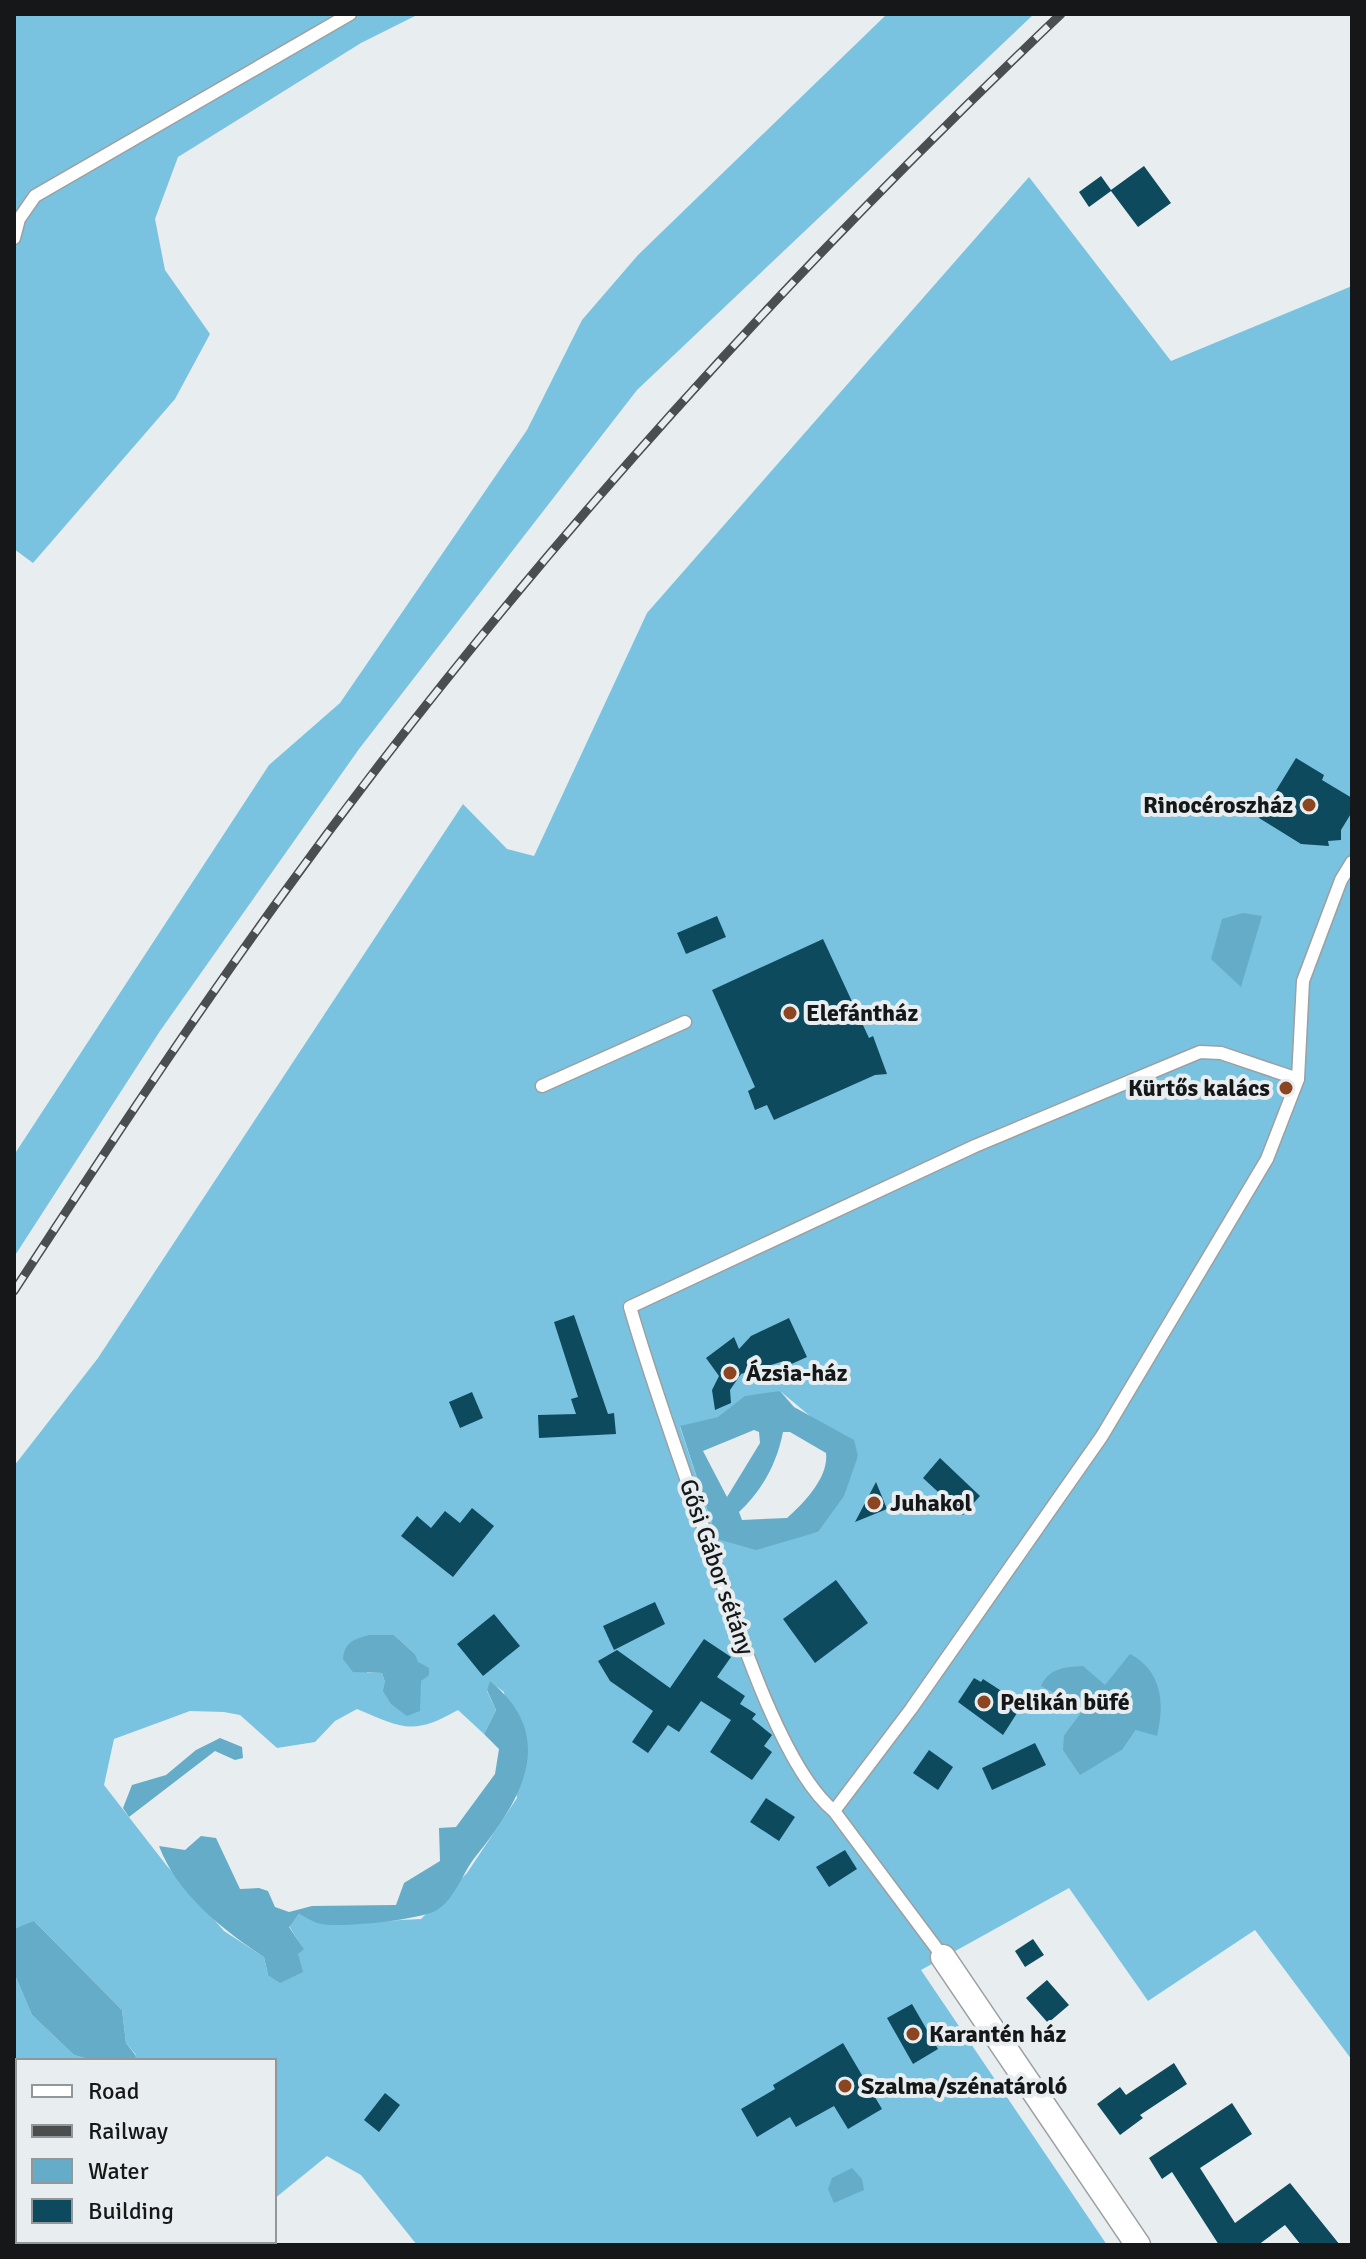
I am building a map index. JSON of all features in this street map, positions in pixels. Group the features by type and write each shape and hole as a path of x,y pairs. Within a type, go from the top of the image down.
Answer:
{"street":[{"path":"943,1957 1138,2245"}],"lane":[{"path":"14,238 19,219 35,196 350,14"},
{"path":"834,1811 911,1709 1102,1436 1267,1159 1298,1079 1303,981 1341,880 1352,862"},
{"path":"542,1086 685,1022"},
{"name":"Gősi Gábor sétány","path":"943,1957 834,1811 820,1800 790,1747 748,1660 630,1307 975,1146 1200,1052 1221,1053 1298,1079"}],"shaded area":[{"path":"14,14 419,14 361,43 178,157 155,219 165,270 210,334 175,399 33,563 14,549"},
{"path":"887,14 1034,14 637,390 359,749 160,1031 14,1257 14,1155 269,765 340,703 527,430 582,320 638,255"},
{"path":"1029,177 1171,361 1352,286 1352,2060 1255,1930 1148,2001 1069,1888 921,1970 1107,2245 417,2245 361,2175 327,2156 276,2197 276,2059 134,2059 136,2055 126,2043 122,2010 35,1922 16,1928 14,1942 14,1466 98,1358 463,804 507,849 534,856 647,613","holes":["780,1391 858,1456 818,1532 789,1539 717,1539 680,1427 719,1417","368,1635 394,1635 415,1654 420,1692 385,1682 382,1673 367,1673 359,1640","490,1682 504,1692 517,1798 467,1873 421,1919 323,1924 299,1914 289,1926 303,1948 268,1975 264,1957 224,1931 167,1866 104,1785 114,1739 190,1711 240,1715 277,1748 315,1742 335,1721 357,1709 397,1725 408,1726 429,1723 458,1710 484,1734 496,1710 487,1691","1105,1685 1136,1730 1123,1749 1064,1735 1085,1709 1064,1701"]},
{"path":"14,1973 32,2015 74,2055 88,2059 16,2059 16,2243 220,2243 14,2245"}],"water":[{"path":"1243,913 1262,916 1241,987 1211,959 1222,919"},
{"path":"780,1391 794,1407 854,1440 858,1456 844,1496 818,1532 756,1550 717,1539 680,1426 718,1417 745,1396","holes":["754,1430 759,1432 760,1443 727,1497 703,1451","783,1432 790,1432 826,1453 824,1471 808,1497 787,1518 742,1520 739,1512 767,1476"]},
{"path":"368,1635 394,1635 415,1654 418,1662 429,1668 429,1675 421,1681 420,1711 407,1716 391,1704 383,1691 385,1682 382,1673 353,1672 343,1659 348,1645"},
{"path":"1130,1654 1149,1669 1155,1679 1161,1712 1157,1736 1136,1730 1123,1749 1080,1775 1063,1750 1064,1735 1084,1709 1041,1686 1053,1672 1083,1666 1105,1685"},
{"path":"490,1681 511,1703 524,1725 528,1747 526,1769 507,1813 449,1899 437,1910 399,1920 346,1925 319,1923 299,1914 289,1927 304,1949 298,1954 303,1972 280,1983 268,1975 264,1957 203,1909 177,1880 159,1846 185,1850 201,1836 216,1838 240,1889 268,1891 275,1907 289,1912 312,1906 396,1905 404,1883 440,1861 439,1828 456,1827 495,1774 499,1749 484,1734 496,1710 487,1690"},
{"path":"220,1738 242,1747 243,1758 235,1760 215,1751 129,1817 123,1808 132,1785 166,1775 196,1750"},
{"path":"34,1921 122,2010 126,2043 136,2056 134,2059 88,2059 74,2055 32,2015 14,1973 16,1928"},
{"path":"852,2168 862,2179 864,2190 834,2203 828,2189 832,2178"}],"building":[{"path":"1144,166 1171,203 1138,227 1111,191 1089,207 1079,192 1101,176 1111,190"},
{"name":"Rinocéroszház","path":"1296,758 1324,775 1322,780 1352,798 1352,812 1341,830 1341,840 1328,841 1329,846 1301,844 1259,818"},
{"path":"717,916 726,937 686,954 677,933"},
{"name":"Elefántház","path":"823,939 869,1038 873,1036 887,1074 875,1075 774,1120 767,1105 755,1110 748,1091 755,1087 712,990"},
{"path":"574,1315 608,1414 614,1413 616,1434 539,1438 538,1415 576,1414 571,1399 578,1397 554,1322"},
{"name":"Ázsia-ház","path":"789,1318 807,1357 787,1366 784,1361 741,1374 730,1390 731,1403 715,1410 712,1390 719,1376 706,1358 734,1337 739,1349 751,1336"},
{"path":"472,1392 483,1418 460,1428 449,1402"},
{"path":"940,1458 980,1496 963,1515 923,1478"},
{"path":"876,1482 887,1509 855,1522"},
{"path":"472,1508 494,1526 453,1577 401,1536 417,1516 431,1528 445,1511 460,1523"},
{"path":"836,1580 868,1623 815,1663 783,1619"},
{"path":"655,1602 665,1624 614,1650 603,1626"},
{"path":"494,1614 520,1646 483,1676 457,1644"},
{"path":"704,1639 731,1657 717,1677 745,1696 740,1704 756,1714 752,1719 772,1735 764,1746 772,1752 752,1780 710,1752 731,1720 701,1701 679,1732 668,1725 648,1753 632,1742 653,1711 610,1681 598,1661 617,1650 670,1688"},
{"name":"Pelikán büfé","path":"974,1678 981,1682 983,1679 1003,1692 1001,1695 1019,1710 1003,1735 958,1702"},
{"path":"1035,1743 1046,1765 992,1790 982,1768"},
{"path":"929,1750 953,1767 938,1790 913,1773"},
{"path":"766,1798 795,1817 779,1841 750,1822"},
{"path":"845,1850 857,1869 829,1887 816,1867"},
{"path":"1033,1939 1044,1955 1025,1967 1015,1951"},
{"path":"1047,1980 1069,2005 1048,2023 1026,1998"},
{"name":"Karantén ház","path":"912,2004 938,2049 913,2064 887,2018"},
{"path":"843,2043 882,2109 848,2129 834,2106 796,2127 790,2117 757,2137 741,2109 775,2089 773,2085"},
{"path":"1174,2063 1187,2084 1140,2115 1143,2118 1120,2135 1097,2104 1120,2087 1126,2095"},
{"path":"385,2093 400,2105 379,2132 364,2120"},
{"path":"1232,2103 1252,2134 1200,2168 1235,2223 1290,2183 1340,2245 1301,2245 1285,2225 1258,2245 1219,2245 1172,2172 1162,2179 1149,2158"}],"railway":[{"path":"14,1291 241,952 363,786 455,669 647,441 748,331 850,223 1061,14"}],"place":[{"name":"Rinocéroszház","path":"1309,805"},
{"name":"Elefántház","path":"790,1013"},
{"name":"Kürtős kalács","path":"1286,1088"},
{"name":"Ázsia-ház","path":"730,1373"},
{"name":"Juhakol","path":"874,1503"},
{"name":"Pelikán büfé","path":"984,1702"},
{"name":"Karantén ház","path":"913,2034"},
{"name":"Szalma/szénatároló","path":"845,2086"}]}
